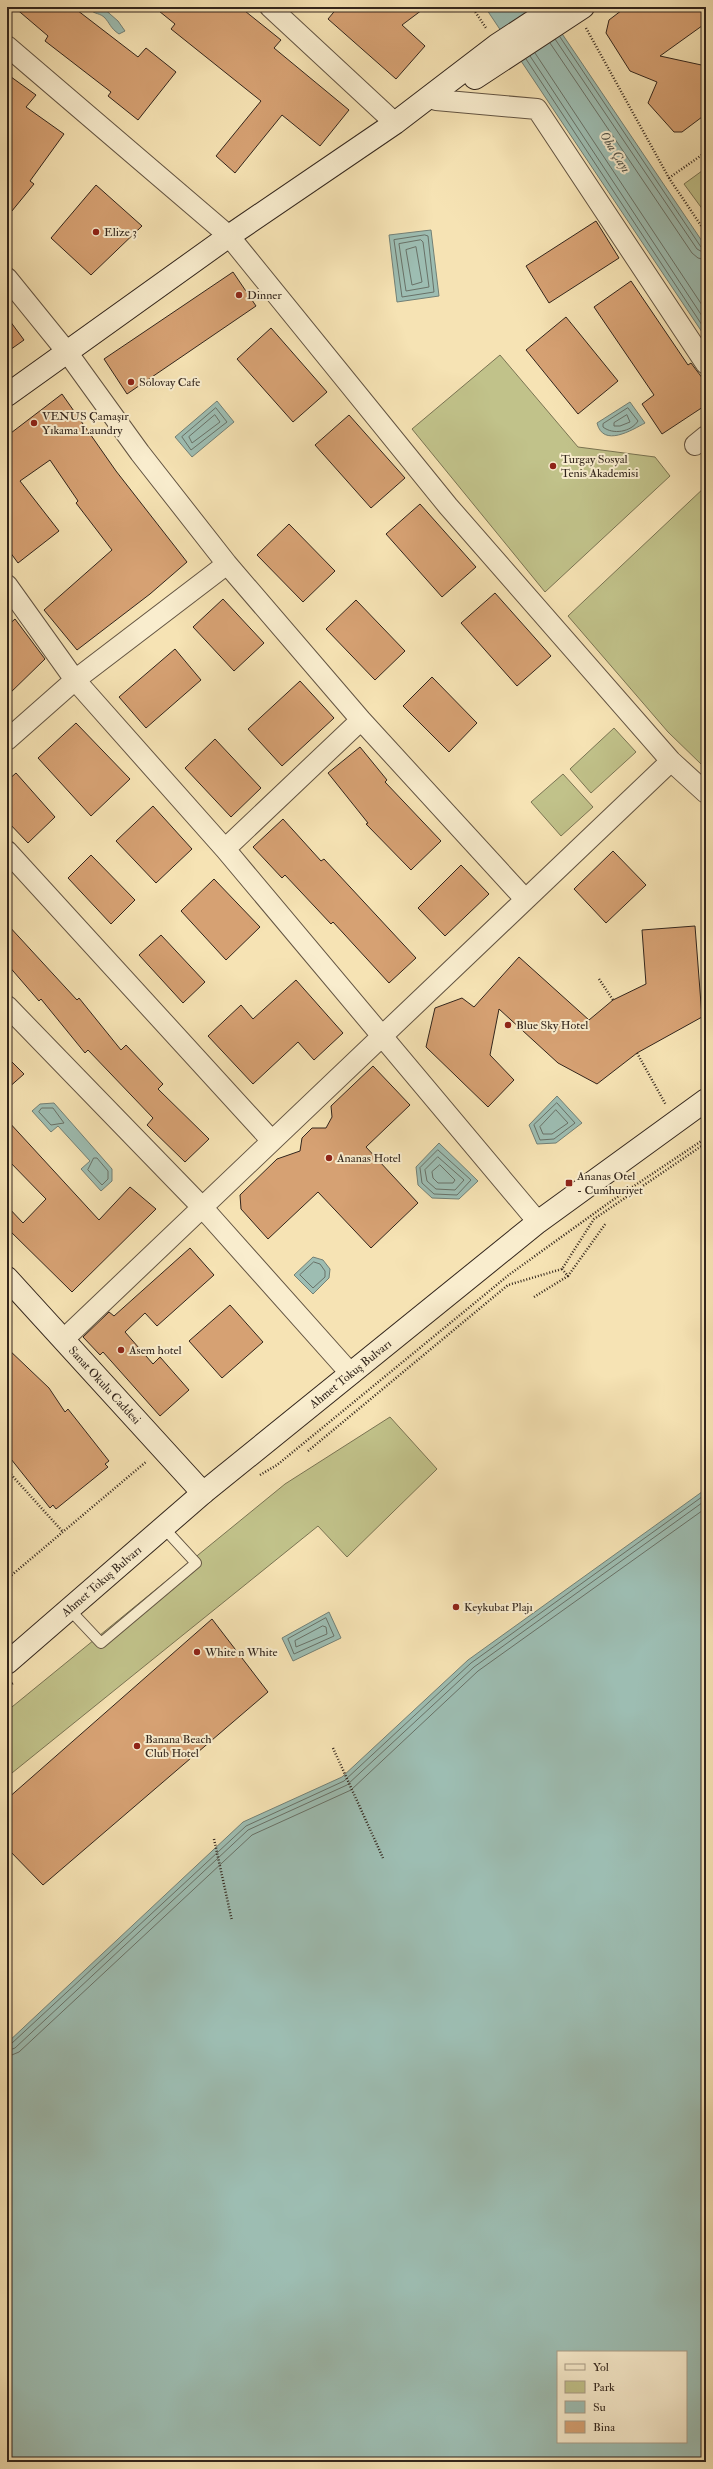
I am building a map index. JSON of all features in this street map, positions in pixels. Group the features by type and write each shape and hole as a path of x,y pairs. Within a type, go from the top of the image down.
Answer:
{"street":[{"path":"270,7 395,123"},
{"path":"7,395 229,236 395,123 502,52 574,12"},
{"path":"7,46 229,236 448,506 671,761 706,793"},
{"path":"395,123 436,100 502,52"},
{"path":"436,100 537,109 706,364"},
{"path":"7,278 67,352 140,453 227,564 361,720 525,899"},
{"path":"7,740 76,680 227,564"},
{"path":"7,585 76,680 225,849 538,1222"},
{"path":"225,849 361,720"},
{"path":"64,1339 272,1140 384,1037 525,899 671,761"},
{"path":"7,851 272,1140"},
{"path":"11,1018 202,1207 351,1374"},
{"name":"Ahmet Tokuş Bulvarı","path":"13,1670 69,1609 202,1493 538,1222 706,1100"},
{"name":"Sanat Okulu Caddesi","path":"7,1278 64,1339 202,1493"}],"lane":[{"path":"69,1609 101,1643 196,1563 163,1527"}],"path":[{"path":"472,7 502,52"},
{"path":"574,12 669,178 706,233"},
{"path":"669,178 706,152"},
{"path":"599,979 613,1000"},
{"path":"637,1053 675,1122"},
{"path":"257,1476 277,1465 510,1274 610,1202 706,1138"},
{"path":"308,1451 508,1285 562,1269 594,1219 706,1143"},
{"path":"534,1297 568,1276 606,1223"},
{"path":"562,1269 568,1276"},
{"path":"7,1579 154,1456"},
{"path":"7,1470 63,1532"},
{"path":"7,1688 13,1670"},
{"path":"332,1748 384,1858"},
{"path":"214,1839 232,1921"}],"green space":[{"path":"706,168 706,214 684,184"},
{"name":"Turgay Sosyal Tenis Akademisi","path":"500,355 578,447 655,457 670,476 545,592 412,429"},
{"path":"706,486 706,762 702,765 668,732 568,616"},
{"path":"614,728 636,752 591,793 570,769"},
{"path":"563,774 593,807 561,836 531,802"},
{"path":"390,1417 437,1469 347,1557 318,1526 7,1777 7,1711 285,1484"}],"water":[{"path":"89,7 102,7 118,21 125,31 119,34 102,15 92,11"},
{"name":"Oba Çayı","path":"485,7 544,7 706,247 706,338"},
{"path":"431,230 439,296 397,302 389,235"},
{"path":"217,401 234,422 192,457 175,437"},
{"path":"630,402 645,423 626,433 611,436 605,435 600,430 597,423"},
{"path":"557,1096 582,1123 556,1143 537,1144 529,1125"},
{"path":"54,1103 112,1169 112,1181 101,1191 81,1169 90,1161 58,1126 51,1132 32,1111 40,1104"},
{"path":"439,1143 478,1181 459,1199 432,1198 418,1185 416,1167"},
{"path":"313,1257 323,1260 330,1269 329,1278 313,1294 294,1275"},
{"path":"706,1489 706,2462 7,2462 7,2043 243,1822 342,1777 468,1660"},
{"path":"329,1612 341,1638 293,1661 282,1638"}],"building":[{"path":"14,7 73,7 138,57 146,48 176,72 138,120 108,96 111,92 45,41 48,36"},
{"path":"154,7 240,7 281,40 274,48 349,110 320,146 282,115 235,173 216,156 261,101 171,29 175,24"},
{"path":"338,7 426,7 402,25 425,46 396,79 328,19"},
{"path":"626,7 706,7 706,23 660,56 706,66 706,114 682,132 674,132 648,103 657,82 630,71 606,33 609,20"},
{"path":"7,74 36,95 26,107 64,134 30,181 34,184 7,217"},
{"name":"Elize 3","path":"96,185 142,226 91,275 51,238"},
{"path":"596,221 619,258 549,303 526,266"},
{"path":"233,272 256,306 127,394 104,359"},
{"path":"631,281 688,365 691,363 706,383 706,405 662,434 642,404 654,395 594,307"},
{"path":"7,317 24,340 7,352"},
{"path":"566,317 618,381 578,414 526,350"},
{"path":"271,328 327,392 293,422 237,359"},
{"path":"62,394 116,471 187,562 150,594 77,650 44,610 112,550 76,503 78,501 50,460 20,481 59,531 18,563 7,548 7,436"},
{"path":"349,415 405,478 371,508 315,445"},
{"path":"420,504 476,567 442,597 386,534"},
{"path":"289,524 335,571 303,602 257,555"},
{"path":"495,593 551,656 517,686 461,623"},
{"path":"223,599 264,643 234,671 193,627"},
{"path":"356,600 405,651 375,680 326,629"},
{"path":"15,619 45,659 7,696 7,626"},
{"path":"175,649 201,680 146,728 119,697"},
{"path":"432,677 477,723 449,752 403,706"},
{"path":"300,681 334,718 282,766 248,729"},
{"path":"76,723 130,779 91,816 38,758"},
{"path":"215,739 261,788 231,817 185,768"},
{"path":"360,747 387,780 385,782 441,841 411,870 366,824 368,823 328,773"},
{"path":"16,773 55,817 28,843 7,821 7,781"},
{"path":"153,806 192,849 156,883 116,841"},
{"path":"283,819 321,861 324,859 416,958 389,983 333,922 331,924 285,875 282,878 253,847"},
{"path":"613,851 646,885 606,923 574,889"},
{"path":"91,855 135,900 111,924 68,878"},
{"path":"461,865 489,894 445,936 418,908"},
{"path":"214,879 260,927 226,960 181,911"},
{"path":"7,924 77,1000 79,998 121,1050 126,1045 163,1084 158,1089 209,1139 185,1162 147,1125 153,1118 88,1050 85,1053 41,999 39,1001 7,964"},
{"path":"695,926 702,1017 637,1053 597,1084 558,1063 499,1009 490,1055 514,1080 488,1107 426,1047 435,1008 462,998 474,1007 519,957 589,1020 613,1000 646,984 642,930"},
{"path":"161,935 205,982 183,1003 139,955"},
{"path":"296,980 343,1033 314,1060 298,1042 253,1084 208,1036 241,1005 253,1019"},
{"path":"7,1057 24,1074 7,1089"},
{"name":"Ananas Hotel","path":"373,1066 410,1105 366,1147 418,1203 371,1248 318,1192 268,1239 241,1209 240,1195 277,1159 300,1151 302,1138 312,1128 326,1128 332,1117 331,1106"},
{"path":"7,1120 99,1220 130,1187 156,1209 72,1292 7,1228 7,1206 23,1223 46,1199 7,1159"},
{"path":"190,1248 214,1275 157,1326 145,1313 125,1332 153,1364 160,1357 189,1390 160,1416 103,1352 100,1355 83,1337 109,1312 114,1316"},
{"path":"230,1305 263,1342 222,1378 189,1341"},
{"path":"7,1348 49,1388 65,1412 68,1409 109,1461 105,1464 108,1467 56,1509 53,1505 50,1508 7,1454"},
{"name":"Banana Beach Club Hotel","path":"212,1619 268,1692 43,1885 7,1848 7,1799"}],"place":[{"name":"Elize 3","path":"96,232"},
{"name":"Dinner","path":"239,295"},
{"name":"Solovay Cafe","path":"131,382"},
{"name":"VENUS Çamaşır Yıkama Laundry","path":"34,423"},
{"name":"Turgay Sosyal Tenis Akademisi","path":"553,466"},
{"name":"Blue Sky Hotel","path":"508,1025"},
{"name":"Ananas Hotel","path":"329,1158"},
{"name":"Ananas Otel - Cumhuriyet","path":"569,1183"},
{"name":"Asem hotel","path":"121,1350"},
{"name":"Keykubat Plajı","path":"456,1607"},
{"name":"White n White","path":"197,1652"},
{"name":"Banana Beach Club Hotel","path":"137,1746"}]}
